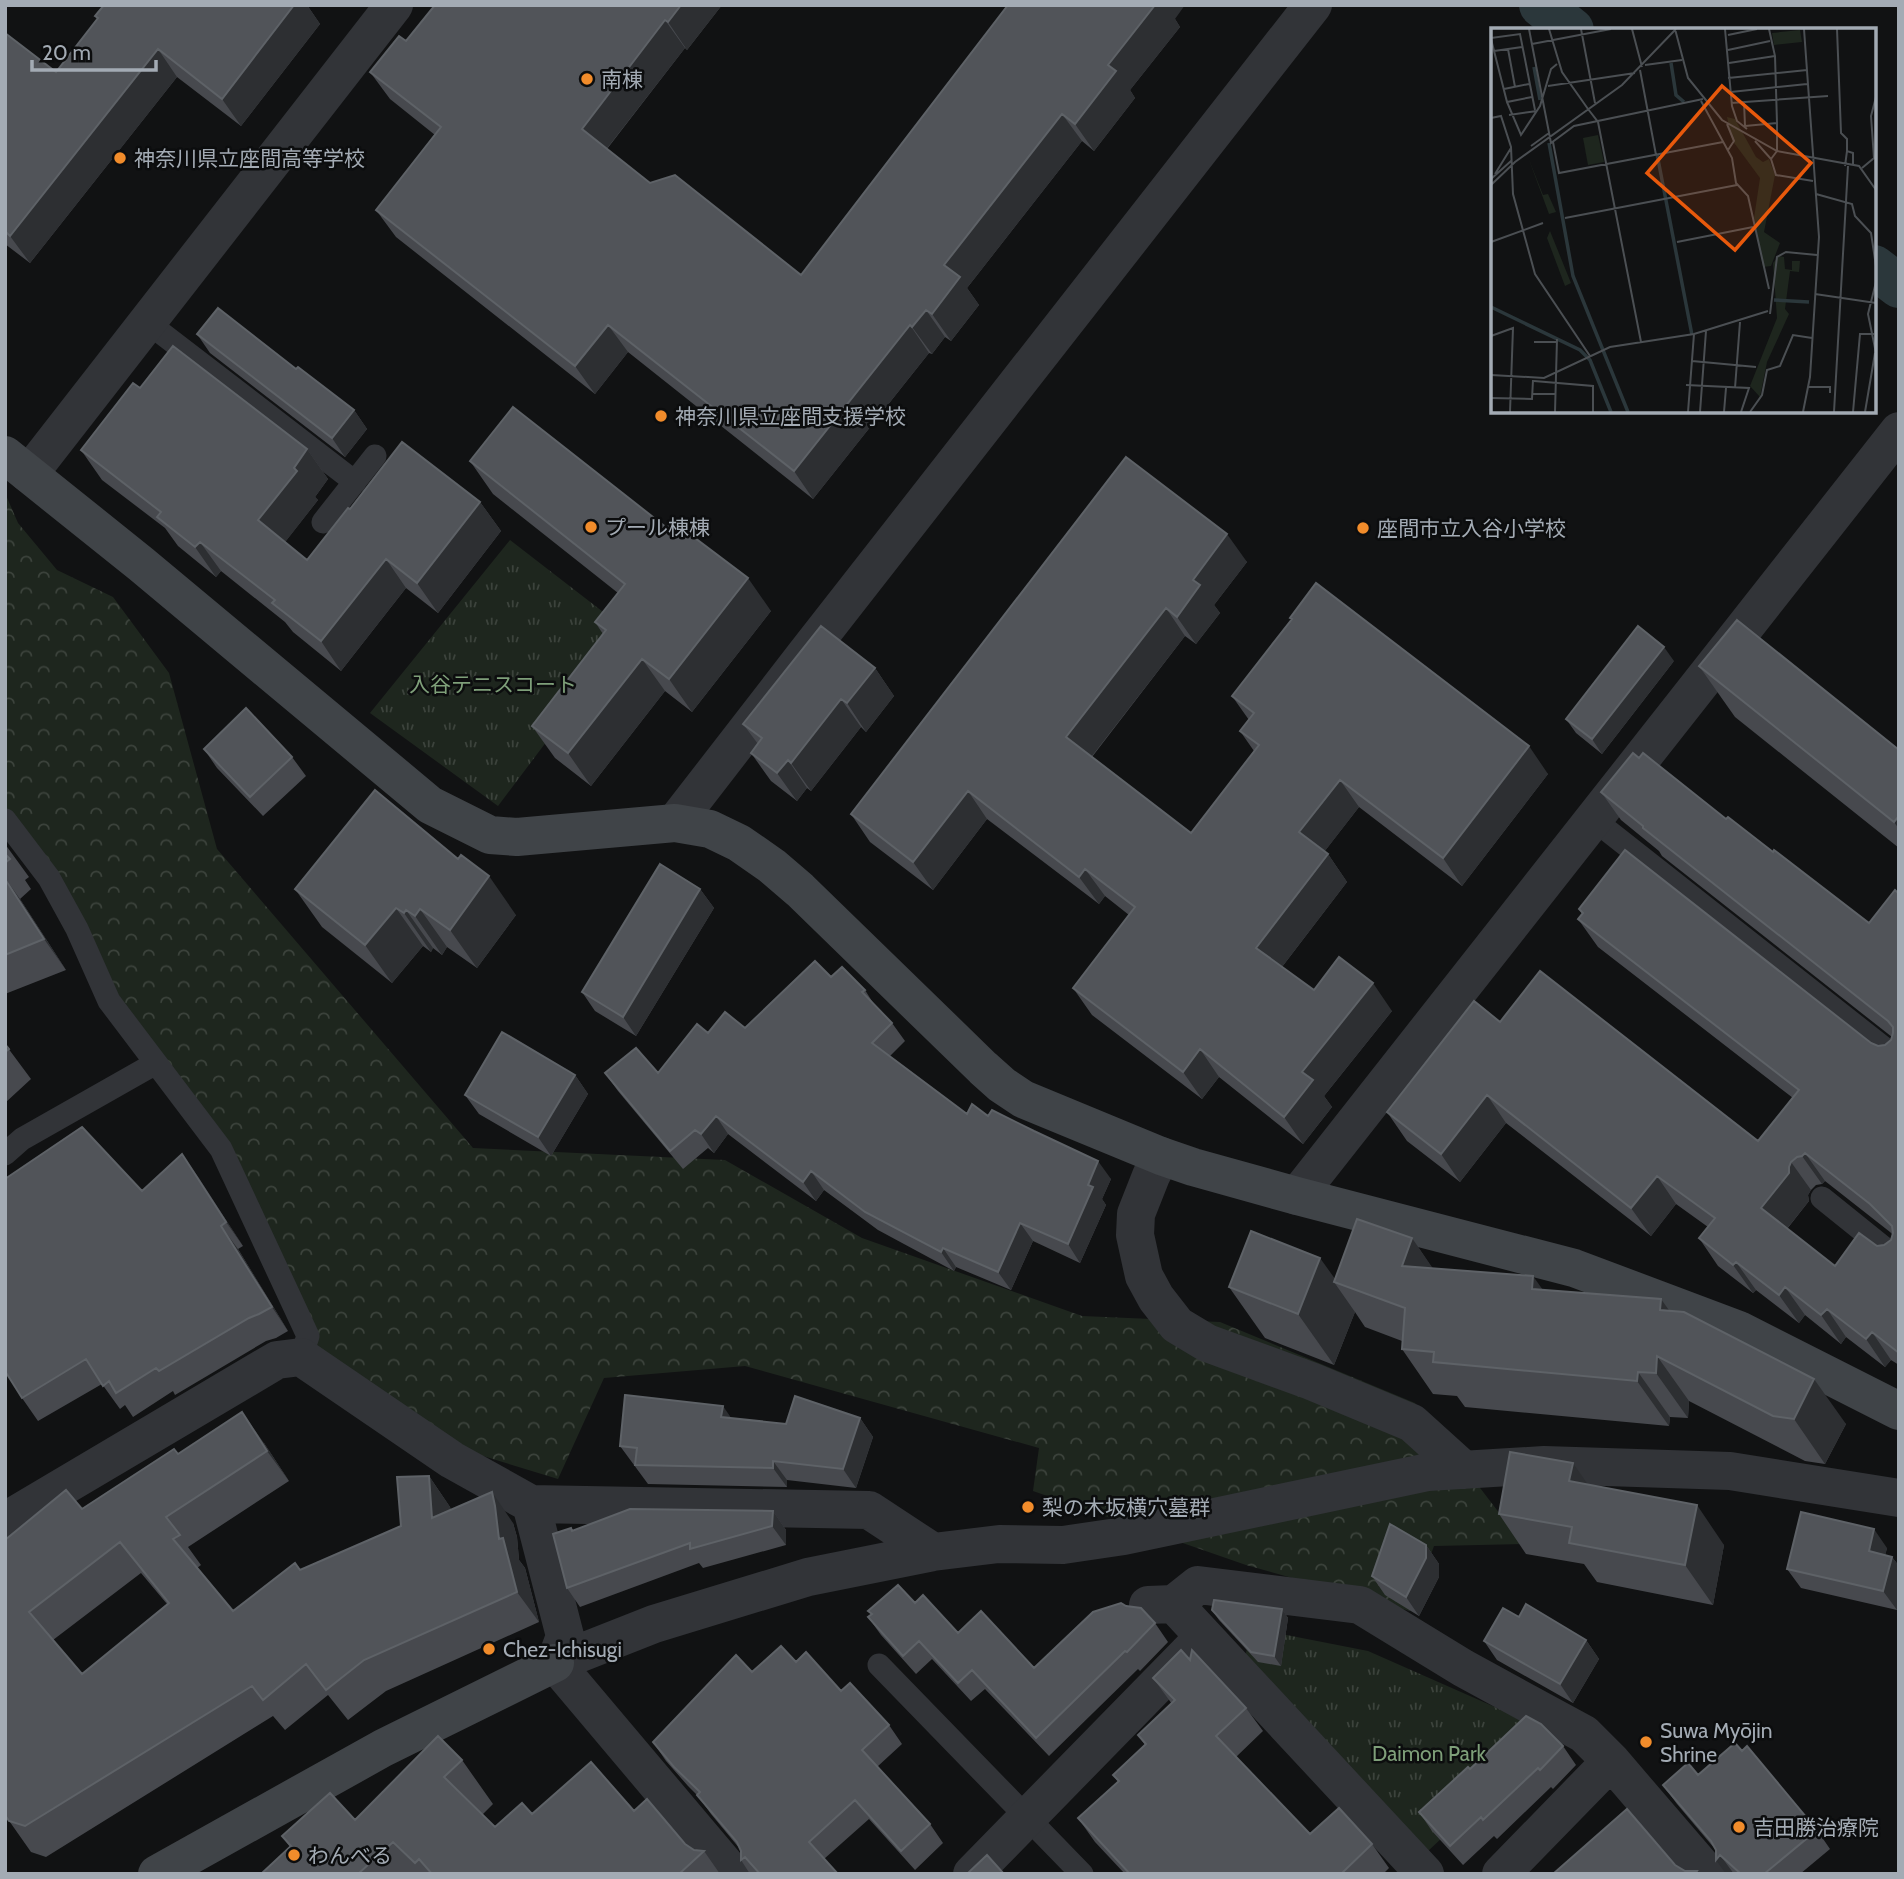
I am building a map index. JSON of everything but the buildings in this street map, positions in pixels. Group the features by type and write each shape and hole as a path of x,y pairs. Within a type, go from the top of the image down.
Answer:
{"street":[{"path":"394,5 148,322 17,464 430,805 490,835 517,837 675,823 710,829 739,843 800,890 1002,1086 1023,1099 1192,1167 1574,1268 1739,1329 1899,1411"},
{"path":"675,823 1313,5"},
{"path":"1297,1196 1899,430"},
{"path":"1161,1156 1136,1214 1135,1235 1144,1276 1177,1325 1207,1343 1311,1381 1412,1423 1464,1470"},
{"path":"5,1521 276,1360 302,1357 452,1460 531,1504 869,1510 933,1552"},
{"path":"157,1874 383,1748 555,1663 654,1624 808,1577 933,1552 999,1544 1063,1545 1124,1536 1428,1472 1544,1465 1730,1471 1899,1498"},
{"path":"531,1504 565,1636 555,1663"},
{"path":"1425,1874 1204,1636 1161,1605 1198,1585 1360,1605 1464,1668 1584,1734 1611,1761 1708,1874"},
{"path":"972,1874 1204,1636"},
{"path":"555,1663 733,1874"},
{"path":"1501,1874 1611,1761"}],"lane":[{"path":"148,322 355,482"},
{"path":"323,522 375,456"},
{"path":"5,820 49,878 77,929 110,1001 221,1149 308,1336 302,1357"},
{"path":"1593,820 1899,1060"},
{"path":"5,1154 22,1139 156,1063"},
{"path":"1822,1198 1899,1259"},
{"path":"879,1665 1082,1874"}],"green space":[{"path":"5,493 18,523 57,570 113,597 169,673 217,849 473,1148 725,1160 862,1238 1082,1316 1220,1322 1415,1403 1523,1544 1434,1546 1410,1611 1246,1565 1033,1491 1039,1448 745,1366 604,1378 558,1479 431,1440 309,1346 220,1159 5,821"},
{"name":"入谷テニスコート","path":"510,540 629,632 498,806 370,713"},
{"name":"Daimon Park","path":"1251,1628 1368,1651 1554,1733 1428,1851 1245,1658"}],"waterway":[{"path":"1541,5 1570,28"},
{"path":"1876,269 1899,286"}],"place":[{"name":"南棟","path":"587,79"},
{"name":"神奈川県立座間高等学校","path":"120,158"},
{"name":"神奈川県立座間支援学校","path":"661,416"},
{"name":"プール棟棟","path":"591,527"},
{"name":"座間市立入谷小学校","path":"1363,528"},
{"name":"梨の木坂横穴墓群","path":"1028,1507"},
{"name":"Chez-Ichisugi","path":"489,1649"},
{"name":"Suwa Myōjin Shrine","path":"1646,1742"},
{"name":"吉田勝治療院","path":"1739,1827"},
{"name":"わんべる","path":"294,1855"}]}
